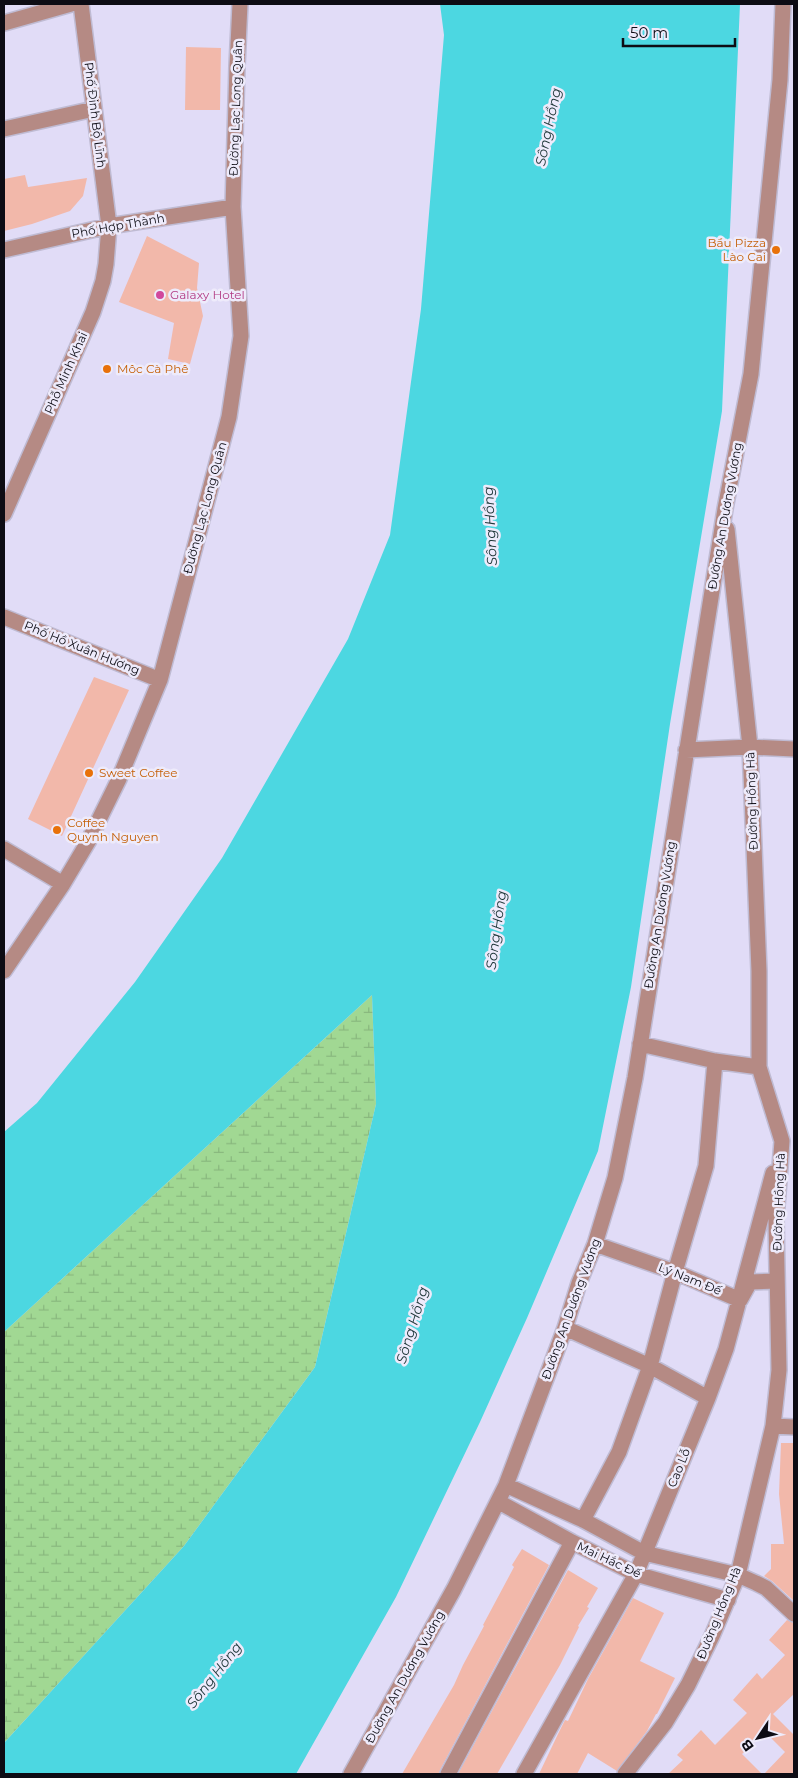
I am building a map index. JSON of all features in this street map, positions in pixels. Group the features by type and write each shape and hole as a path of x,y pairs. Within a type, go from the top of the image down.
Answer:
{"street":[{"path":"4,23 71,4"},
{"name":"Phố Đinh Bộ Lĩnh","path":"81,4 109,226"},
{"name":"Đường Lạc Long Quân","path":"4,971 63,884 88,842 119,779 160,680 229,417 242,336 233,207 240,4"},
{"name":"Đường An Dương Vương","path":"351,1774 454,1589 506,1485 595,1244 615,1178 635,1078 725,509 751,374 787,81 783,4"},
{"path":"4,129 94,109"},
{"name":"Phố Hợp Thành","path":"5,251 109,226 233,207"},
{"name":"Phỗ Minh Khai","path":"4,514 93,312 103,281 109,226"},
{"name":"Đường Hồng Hà","path":"625,1774 665,1723 688,1685 738,1575 773,1426 779,1370 776,1219 782,1141 759,1067 759,971 750,747 725,509"},
{"name":"Phố Hồ Xuân Hương","path":"4,617 160,680"},
{"path":"686,750 750,747 794,749"},
{"path":"4,849 63,884"},
{"path":"640,1044 715,1061 759,1067"},
{"path":"583,1520 618,1452 650,1366 706,1166 715,1061"},
{"name":"Cao Lỗ","path":"524,1774 636,1574 708,1398 726,1349 782,1141"},
{"name":"Lý Nam Đế","path":"595,1244 675,1272 740,1300"},
{"path":"740,1300 750,1282 777,1281"},
{"path":"565,1328 650,1366 708,1398"},
{"path":"773,1426 794,1427"},
{"name":"Mai Hắc Đế","path":"506,1485 583,1520 644,1553 738,1575 766,1588 794,1614"},
{"name":"Mai Hắc Đế","path":"498,1502 636,1574 728,1600"},
{"path":"448,1774 572,1542"}],"green space":[{"path":"372,995 376,1104 315,1367 184,1546 4,1743 4,1332"}],"water":[{"name":"Sông Hồng","path":"440,4 740,4 722,411 670,724 631,987 598,1151 527,1318 480,1422 396,1597 296,1774 4,1774 4,1743 184,1546 315,1367 376,1104 372,995 4,1332 4,1132 37,1103 135,982 222,858 348,639 390,535 421,309 444,35"}],"building":[{"path":"186,47 221,48 220,110 185,110"},
{"path":"25,175 28,187 87,178 83,196 70,211 4,231 4,179"},
{"name":"Galaxy Hotel","path":"147,236 199,263 197,288 203,316 190,364 168,359 174,323 119,302"},
{"path":"94,677 129,690 62,836 28,819"},
{"path":"781,1443 794,1443 794,1601 764,1576 771,1569 771,1544 784,1544 779,1494"},
{"path":"522,1549 549,1565 439,1774 402,1774 454,1685 514,1567 512,1565"},
{"path":"568,1570 598,1588 560,1665 497,1774 458,1774"},
{"path":"633,1598 664,1613 640,1661 675,1678 657,1714 647,1731 617,1771 588,1753 577,1774 539,1774 565,1720 568,1721 588,1679"},
{"path":"787,1620 794,1623 794,1694 773,1714 794,1735 794,1774 764,1774 785,1752 765,1732 742,1754 762,1774 668,1774 683,1760 677,1755 701,1730 715,1745 747,1713 733,1700 757,1673 762,1679 785,1655 769,1640"}],"place":[{"name":"Bầu Pizza Lào Cai","path":"776,250"},
{"name":"Galaxy Hotel","path":"160,295"},
{"name":"Môc Cà Phê","path":"107,369"},
{"name":"Sweet Coffee","path":"89,773"},
{"name":"Coffee Quynh Nguyen","path":"57,830"}]}
